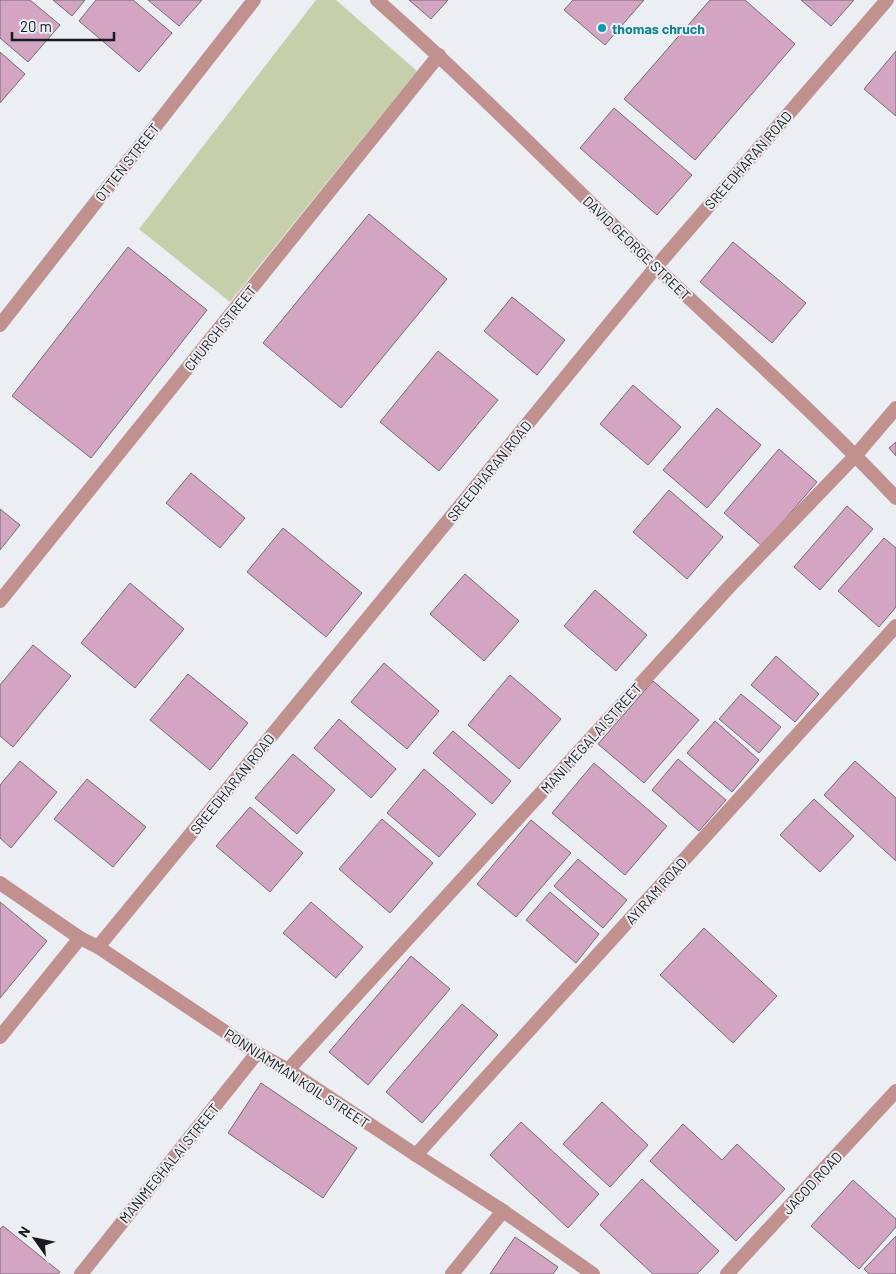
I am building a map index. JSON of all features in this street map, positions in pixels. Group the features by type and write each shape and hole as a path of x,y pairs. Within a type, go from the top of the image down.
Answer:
{"street":[{"name":"OTTEN STREET","path":"0,325 254,0"},
{"name":"DAVID GEORGE STREET","path":"377,0 439,56 856,456 896,498"},
{"name":"SREEDHARAN ROAD","path":"98,947 656,266 887,0"},
{"name":"CHURCH STREET","path":"0,601 439,56"},
{"name":"MANI MEGALAI STREET","path":"288,1070 723,594 856,456 896,408"},
{"name":"AYIRAM ROAD","path":"416,1156 896,626"},
{"name":"PONNIAMMAN KOIL STREET","path":"0,883 80,938 98,947 257,1053 288,1070 416,1156 504,1211 593,1274"},
{"path":"0,1037 80,938"},
{"name":"MANIMEGHALAI STREET","path":"81,1274 257,1053"},
{"name":"JACOD ROAD","path":"727,1274 896,1091"},
{"path":"452,1274 504,1211"}],"green space":[{"path":"316,0 336,0 417,71 230,302 139,229"}],"building":[{"path":"0,0 30,0 60,25 28,62 0,38"},
{"path":"53,0 85,0 72,16"},
{"path":"96,0 133,0 172,33 139,72 79,21"},
{"path":"148,0 202,0 179,26"},
{"path":"409,0 448,0 431,19"},
{"name":"thomas chruch","path":"573,0 644,0 605,45 564,10"},
{"path":"710,0 745,0 795,44 695,160 624,99"},
{"path":"801,0 854,0 831,26"},
{"path":"896,51 896,116 864,89"},
{"path":"0,52 25,74 0,103"},
{"path":"614,108 692,175 657,215 580,148"},
{"path":"369,214 447,279 341,408 263,343"},
{"path":"733,242 806,303 772,343 700,282"},
{"path":"128,247 207,310 91,458 12,396"},
{"path":"512,297 565,340 537,375 484,331"},
{"path":"438,351 498,400 439,471 380,422"},
{"path":"633,385 681,427 648,465 600,424"},
{"path":"717,408 761,445 707,508 663,470"},
{"path":"896,442 896,456 889,448"},
{"path":"779,449 817,482 762,546 724,513"},
{"path":"191,473 245,518 220,548 166,503"},
{"path":"669,490 723,537 687,579 633,532"},
{"path":"847,506 873,529 820,590 794,567"},
{"path":"0,509 20,525 0,550"},
{"path":"283,528 362,593 326,637 247,572"},
{"path":"884,538 896,548 896,607 879,627 838,591"},
{"path":"465,574 519,621 484,661 430,614"},
{"path":"130,583 184,629 135,688 81,643"},
{"path":"595,590 647,635 616,671 564,626"},
{"path":"33,645 71,676 13,747 0,736 0,685"},
{"path":"776,656 819,694 795,722 751,685"},
{"path":"384,663 439,711 407,749 351,702"},
{"path":"188,674 248,723 210,770 150,720"},
{"path":"510,675 561,719 519,769 468,725"},
{"path":"653,681 699,720 644,783 598,744"},
{"path":"741,694 781,727 759,753 719,719"},
{"path":"339,719 396,769 371,798 314,748"},
{"path":"715,721 759,760 732,792 687,753"},
{"path":"453,731 511,781 492,804 433,753"},
{"path":"293,754 335,790 297,834 255,798"},
{"path":"678,759 726,800 699,831 652,790"},
{"path":"20,761 57,792 11,848 0,838 0,785"},
{"path":"855,761 896,798 896,861 824,795"},
{"path":"594,763 667,826 625,875 552,813"},
{"path":"424,769 476,814 439,857 387,813"},
{"path":"87,779 146,827 113,867 54,819"},
{"path":"814,799 854,836 820,872 780,835"},
{"path":"250,807 303,853 270,892 216,846"},
{"path":"382,819 433,863 390,913 339,869"},
{"path":"531,820 571,853 516,917 477,884"},
{"path":"578,859 627,900 603,928 554,886"},
{"path":"550,892 599,934 576,963 526,920"},
{"path":"0,902 47,941 0,998"},
{"path":"311,902 363,947 336,978 283,933"},
{"path":"704,928 777,996 733,1043 660,975"},
{"path":"411,956 450,989 368,1085 329,1052"},
{"path":"462,1004 498,1035 422,1123 386,1092"},
{"path":"261,1083 357,1148 323,1198 228,1133"},
{"path":"602,1102 648,1145 610,1187 563,1144"},
{"path":"521,1122 599,1194 568,1228 490,1155"},
{"path":"683,1124 722,1160 737,1144 785,1189 736,1241 650,1161"},
{"path":"642,1179 719,1251 697,1274 653,1274 600,1225"},
{"path":"853,1180 896,1219 896,1227 859,1269 811,1226"},
{"path":"3,1226 60,1272 58,1274 0,1274 0,1229"},
{"path":"896,1236 896,1274 869,1274 864,1269"},
{"path":"515,1237 558,1267 553,1274 490,1274"}],"place":[{"name":"thomas chruch","path":"602,28"}]}
